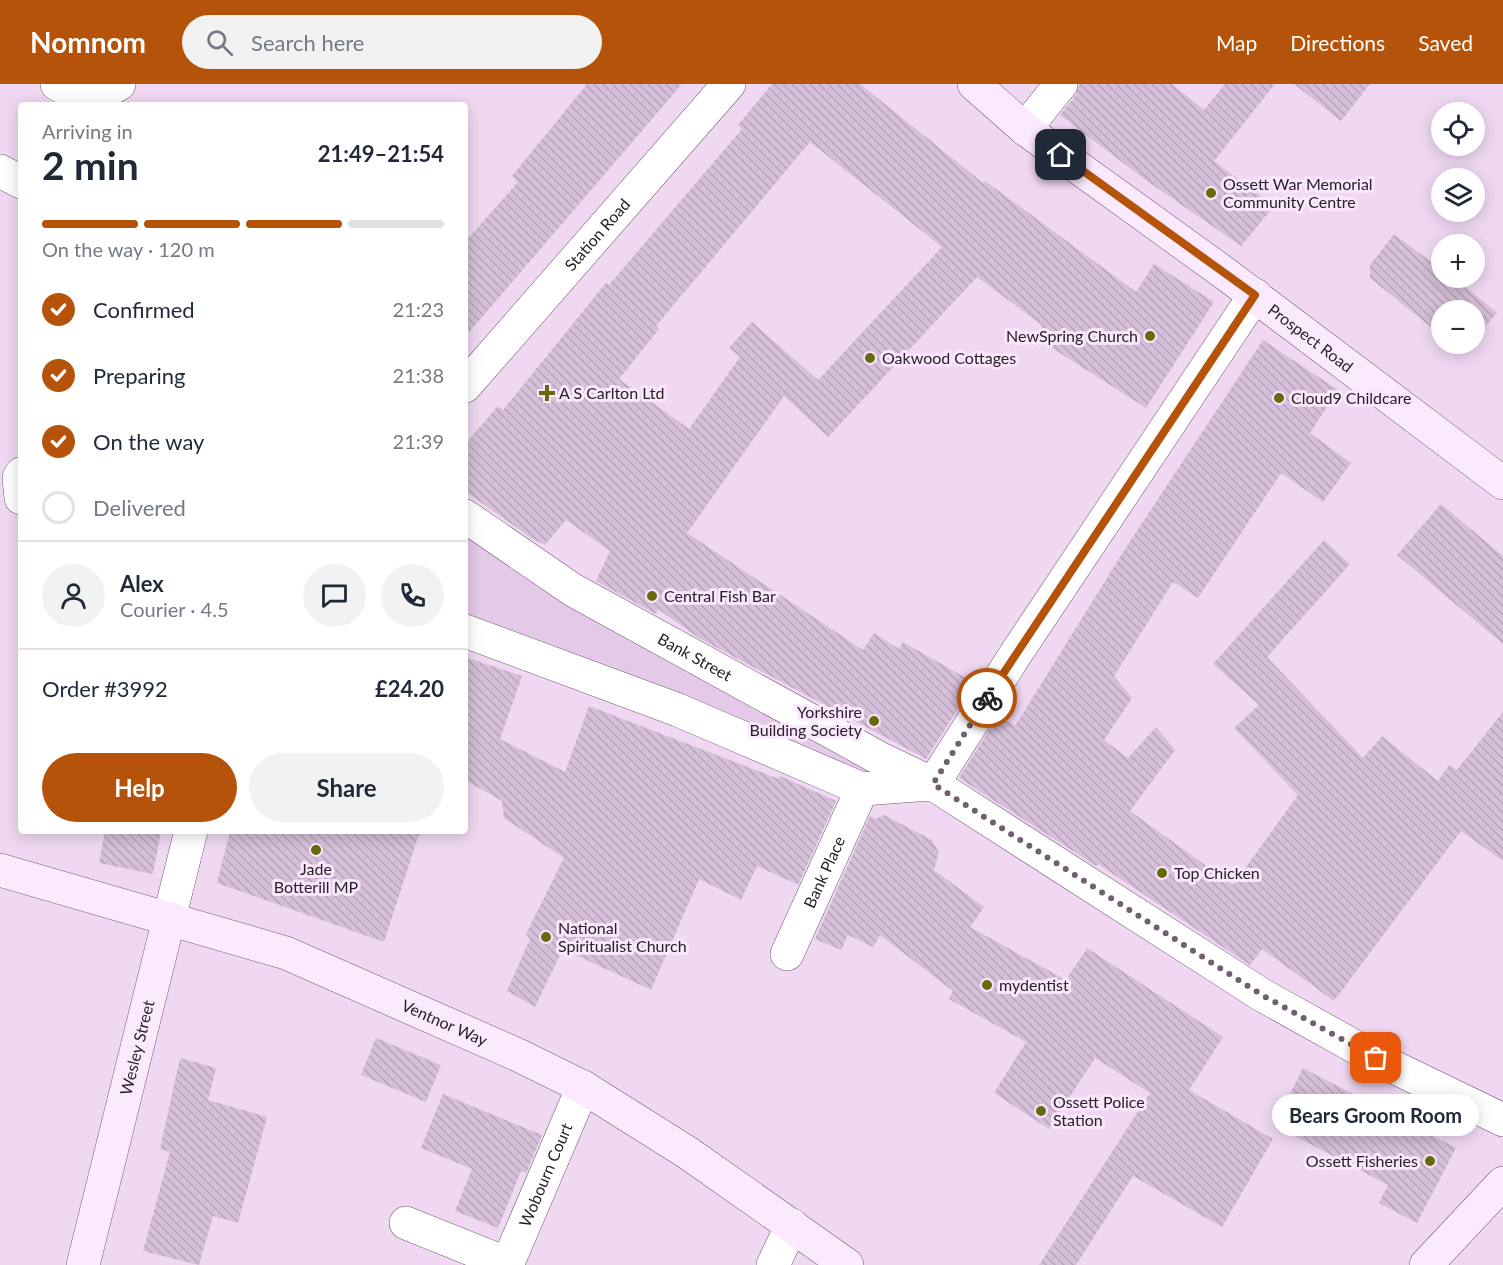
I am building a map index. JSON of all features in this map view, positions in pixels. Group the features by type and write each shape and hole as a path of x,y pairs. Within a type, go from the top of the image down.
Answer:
{"street":[{"path":"57,84 77,95 103,95"},
{"name":"Station Road","path":"468,383 729,84"},
{"name":"Prospect Road","path":"974,84 1025,129 1255,295 1503,483"},
{"path":"1025,129 1061,84"},
{"path":"0,171 18,180"},
{"path":"468,632 678,710 862,789 933,784 1040,616 1255,295"},
{"name":"Bank Street","path":"468,518 573,590 879,758 933,784 1262,995 1376,1058 1503,1120"},
{"name":"Bank Place","path":"787,954 862,789"},
{"name":"Wesley Street","path":"83,1265 190,834"},
{"name":"Ventnor Way","path":"0,870 286,953 518,1055 583,1087 688,1153 847,1265"},
{"name":"Wobourn Court","path":"406,1222 508,1264 583,1087"},
{"path":"1426,1265 1503,1183"},
{"path":"772,1265 792,1225"}],"shaded area":[{"path":"468,518 879,758 862,789 468,632"}],"building":[{"path":"587,84 682,84 468,334 468,239 518,182 512,176"},
{"path":"772,84 860,84 983,183 985,181 1136,292 1154,264 1214,302 1146,408 1038,339 1042,325 977,277 828,437 784,396 687,533 863,650 874,633 899,649 903,642 966,678 957,693 965,698 926,759 699,638 658,609 656,614 596,581 610,551 566,520 545,545 531,538 468,493 468,441 498,406 503,410 606,283 609,285 742,129 738,125","holes":["810,142 942,247 818,380 752,322 729,348 740,357 689,429 619,379 659,329 656,326"]},
{"path":"1079,84 1172,84 1204,110 1225,84 1275,84 1214,161 1274,206 1241,246 1147,181 1060,115 1076,95"},
{"path":"1294,84 1370,84 1341,121"},
{"path":"1394,234 1431,262 1431,288 1467,288 1481,300 1431,300 1431,327 1370,278 1370,265"},
{"path":"1485,303 1497,313 1485,327"},
{"path":"1263,340 1338,390 1310,433 1351,463 1323,502 1281,473 1198,598 1173,582 1114,676 1132,698 1104,740 1128,758 1156,727 1175,750 1130,811 1233,885 1298,795 1234,728 1259,705 1213,664 1324,540 1350,564 1267,657 1363,758 1382,736 1438,781 1449,765 1457,770 1503,712 1503,861 1461,831 1334,1001 1262,949 1250,965 1098,864 1096,866 959,778 998,716 1015,726 1125,549"},
{"path":"1441,504 1503,556 1503,644 1397,555"},
{"path":"468,658 522,676 500,739 565,772 589,706 779,779 780,776 836,801 798,885 757,866 741,900 699,879 651,990 563,949 535,1007 507,991 530,939 526,934 564,858 504,818 502,801 468,782"},
{"path":"884,815 932,840 939,853 934,870 984,907 970,927 1066,980 1087,948 1223,1037 1189,1090 1273,1139 1222,1227 1133,1176 1076,1265 1039,1265 1150,1093 1095,1058 1049,1129 994,1093 1026,1042 949,999 953,991 880,935 873,947 848,935 841,950 815,939 870,816 876,819"},
{"path":"104,834 160,834 153,874 99,863"},
{"path":"229,834 419,834 384,942 217,883"},
{"path":"376,1038 441,1065 426,1102 361,1075"},
{"path":"180,1058 216,1068 208,1100 267,1117 238,1223 213,1216 199,1265 143,1251 170,1152 160,1149"},
{"path":"1303,1068 1456,1148 1417,1223 1379,1203 1388,1185 1274,1125"},
{"path":"443,1094 542,1135 526,1173 521,1171 498,1228 455,1211 472,1169 421,1148"}],"way so far":[{"path":"987,698 933,784 1262,995 1376,1058"}],"place":[{"name":"Ossett War Memorial Community Centre","path":"1211,193"},
{"name":"NewSpring Church","path":"1150,336"},
{"name":"Oakwood Cottages","path":"870,358"},
{"name":"A S Carlton Ltd","path":"547,393"},
{"name":"Cloud9 Childcare","path":"1279,398"},
{"name":"Central Fish Bar","path":"652,596"},
{"name":"Yorkshire Building Society","path":"874,721"},
{"name":"Jade Botterill MP","path":"316,850"},
{"name":"Top Chicken","path":"1162,873"},
{"name":"National Spiritualist Church","path":"546,937"},
{"name":"mydentist","path":"987,985"},
{"name":"Bears Groom Room","path":"1376,1058"},
{"name":"Ossett Police Station","path":"1041,1111"},
{"name":"Ossett Fisheries","path":"1430,1161"}],"route":[{"path":"987,698 1141,463 1255,295 1061,155"}]}
